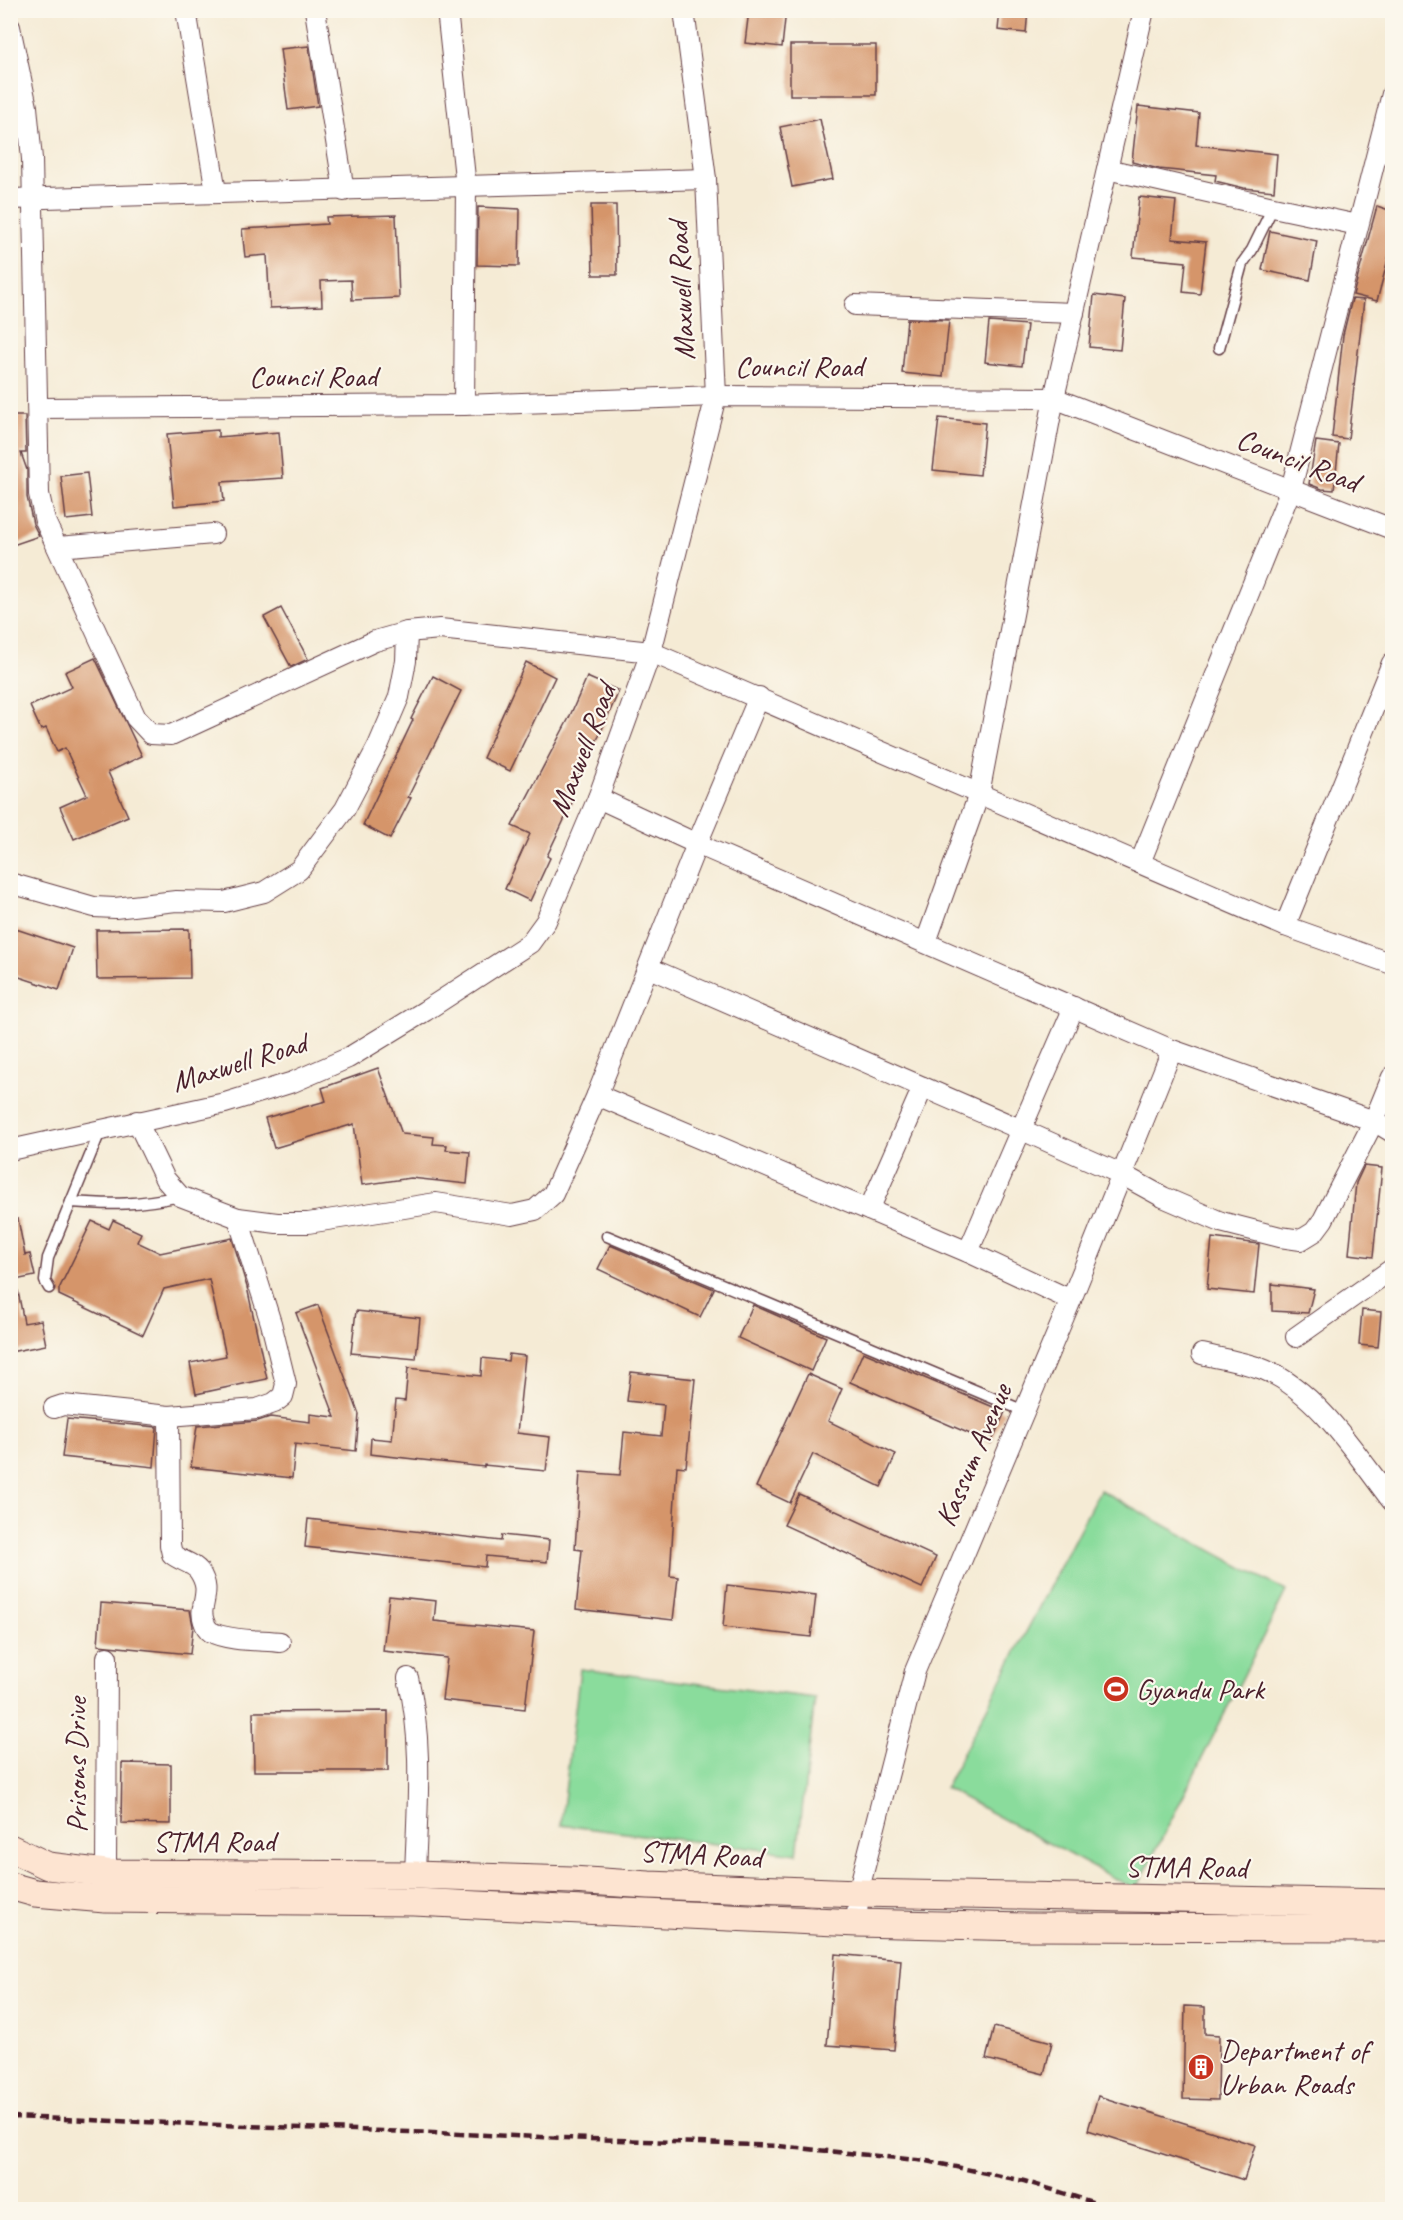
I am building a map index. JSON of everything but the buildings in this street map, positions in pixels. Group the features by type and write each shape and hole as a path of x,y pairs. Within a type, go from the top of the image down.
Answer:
{"main road":[{"name":"STMA Road","path":"10,1848 48,1866 106,1873 415,1875 858,1893 1392,1903"},
{"name":"STMA Road","path":"10,1886 35,1893 105,1899 414,1902 648,1911 857,1923 1028,1927 1392,1928"}],"street":[{"path":"186,10 216,192"},
{"path":"315,10 344,191"},
{"path":"447,10 466,188 464,405"},
{"name":"Maxwell Road","path":"10,1150 225,1103 292,1082 348,1058 509,958 530,943 546,921 598,798 651,652 716,396 706,179 684,10"},
{"path":"926,942 979,794 1054,398 1144,10"},
{"path":"10,27 27,107 32,159 39,494 45,521 136,718 151,734 171,735 375,641 407,632 440,629 651,652 1286,926 1392,964"},
{"path":"1140,863 1291,489 1358,225 1387,144 1392,94"},
{"path":"1107,169 1358,225"},
{"path":"10,199 216,192 466,188 706,179"},
{"path":"855,305 1074,313"},
{"name":"Council Road","path":"38,408 464,405 716,396 1054,398 1392,529"},
{"path":"58,548 213,534"},
{"path":"10,883 94,907 115,909 176,901 224,902 264,892 299,870 345,809 378,746 399,697 406,661 407,632"},
{"path":"1286,926 1392,663"},
{"path":"137,1121 165,1179 180,1196 238,1218 278,1223 308,1223 436,1203 512,1215 535,1210 552,1194 597,1095 697,844 759,697"},
{"path":"598,798 697,844 1172,1050 1374,1122 1392,1132"},
{"path":"649,968 1121,1174 1163,1197 1221,1221 1280,1237 1301,1240 1314,1232 1323,1220 1374,1122 1392,1077"},
{"path":"968,1252 1074,1007"},
{"name":"Kassum Avenue","path":"857,1923 858,1893 915,1671 1071,1300 1172,1050"},
{"path":"869,1210 923,1087"},
{"path":"597,1095 968,1252 1071,1300"},
{"path":"54,1408 63,1405 169,1416 257,1409 274,1403 283,1396 286,1384 284,1374 271,1323 238,1218"},
{"path":"1296,1337 1392,1269"},
{"path":"1202,1354 1264,1370 1287,1382 1304,1395 1336,1428 1392,1502"},
{"path":"169,1416 170,1545 172,1554 197,1569 202,1578 207,1593 202,1609 204,1622 210,1631 224,1636 280,1642"},
{"name":"Prisons Drive","path":"106,1873 107,1657"},
{"path":"408,1678 418,1732 415,1875"}],"lane":[{"path":"1219,348 1242,264 1252,250 1273,207"},
{"path":"49,1288 45,1281 48,1258 101,1130"},
{"path":"71,1202 118,1205 149,1203 180,1196"},
{"path":"607,1236 1024,1411"}],"green space":[{"name":"Gyandu Park","path":"1100,1490 1286,1591 1136,1890 945,1788"},
{"path":"580,1669 815,1698 797,1854 561,1825"}],"railway":[{"path":"10,2117 778,2146 927,2161 1024,2181 1118,2210"}],"place":[{"name":"Gyandu Park","path":"1116,1689"},
{"name":"Department of Urban Roads","path":"1201,2067"}]}
